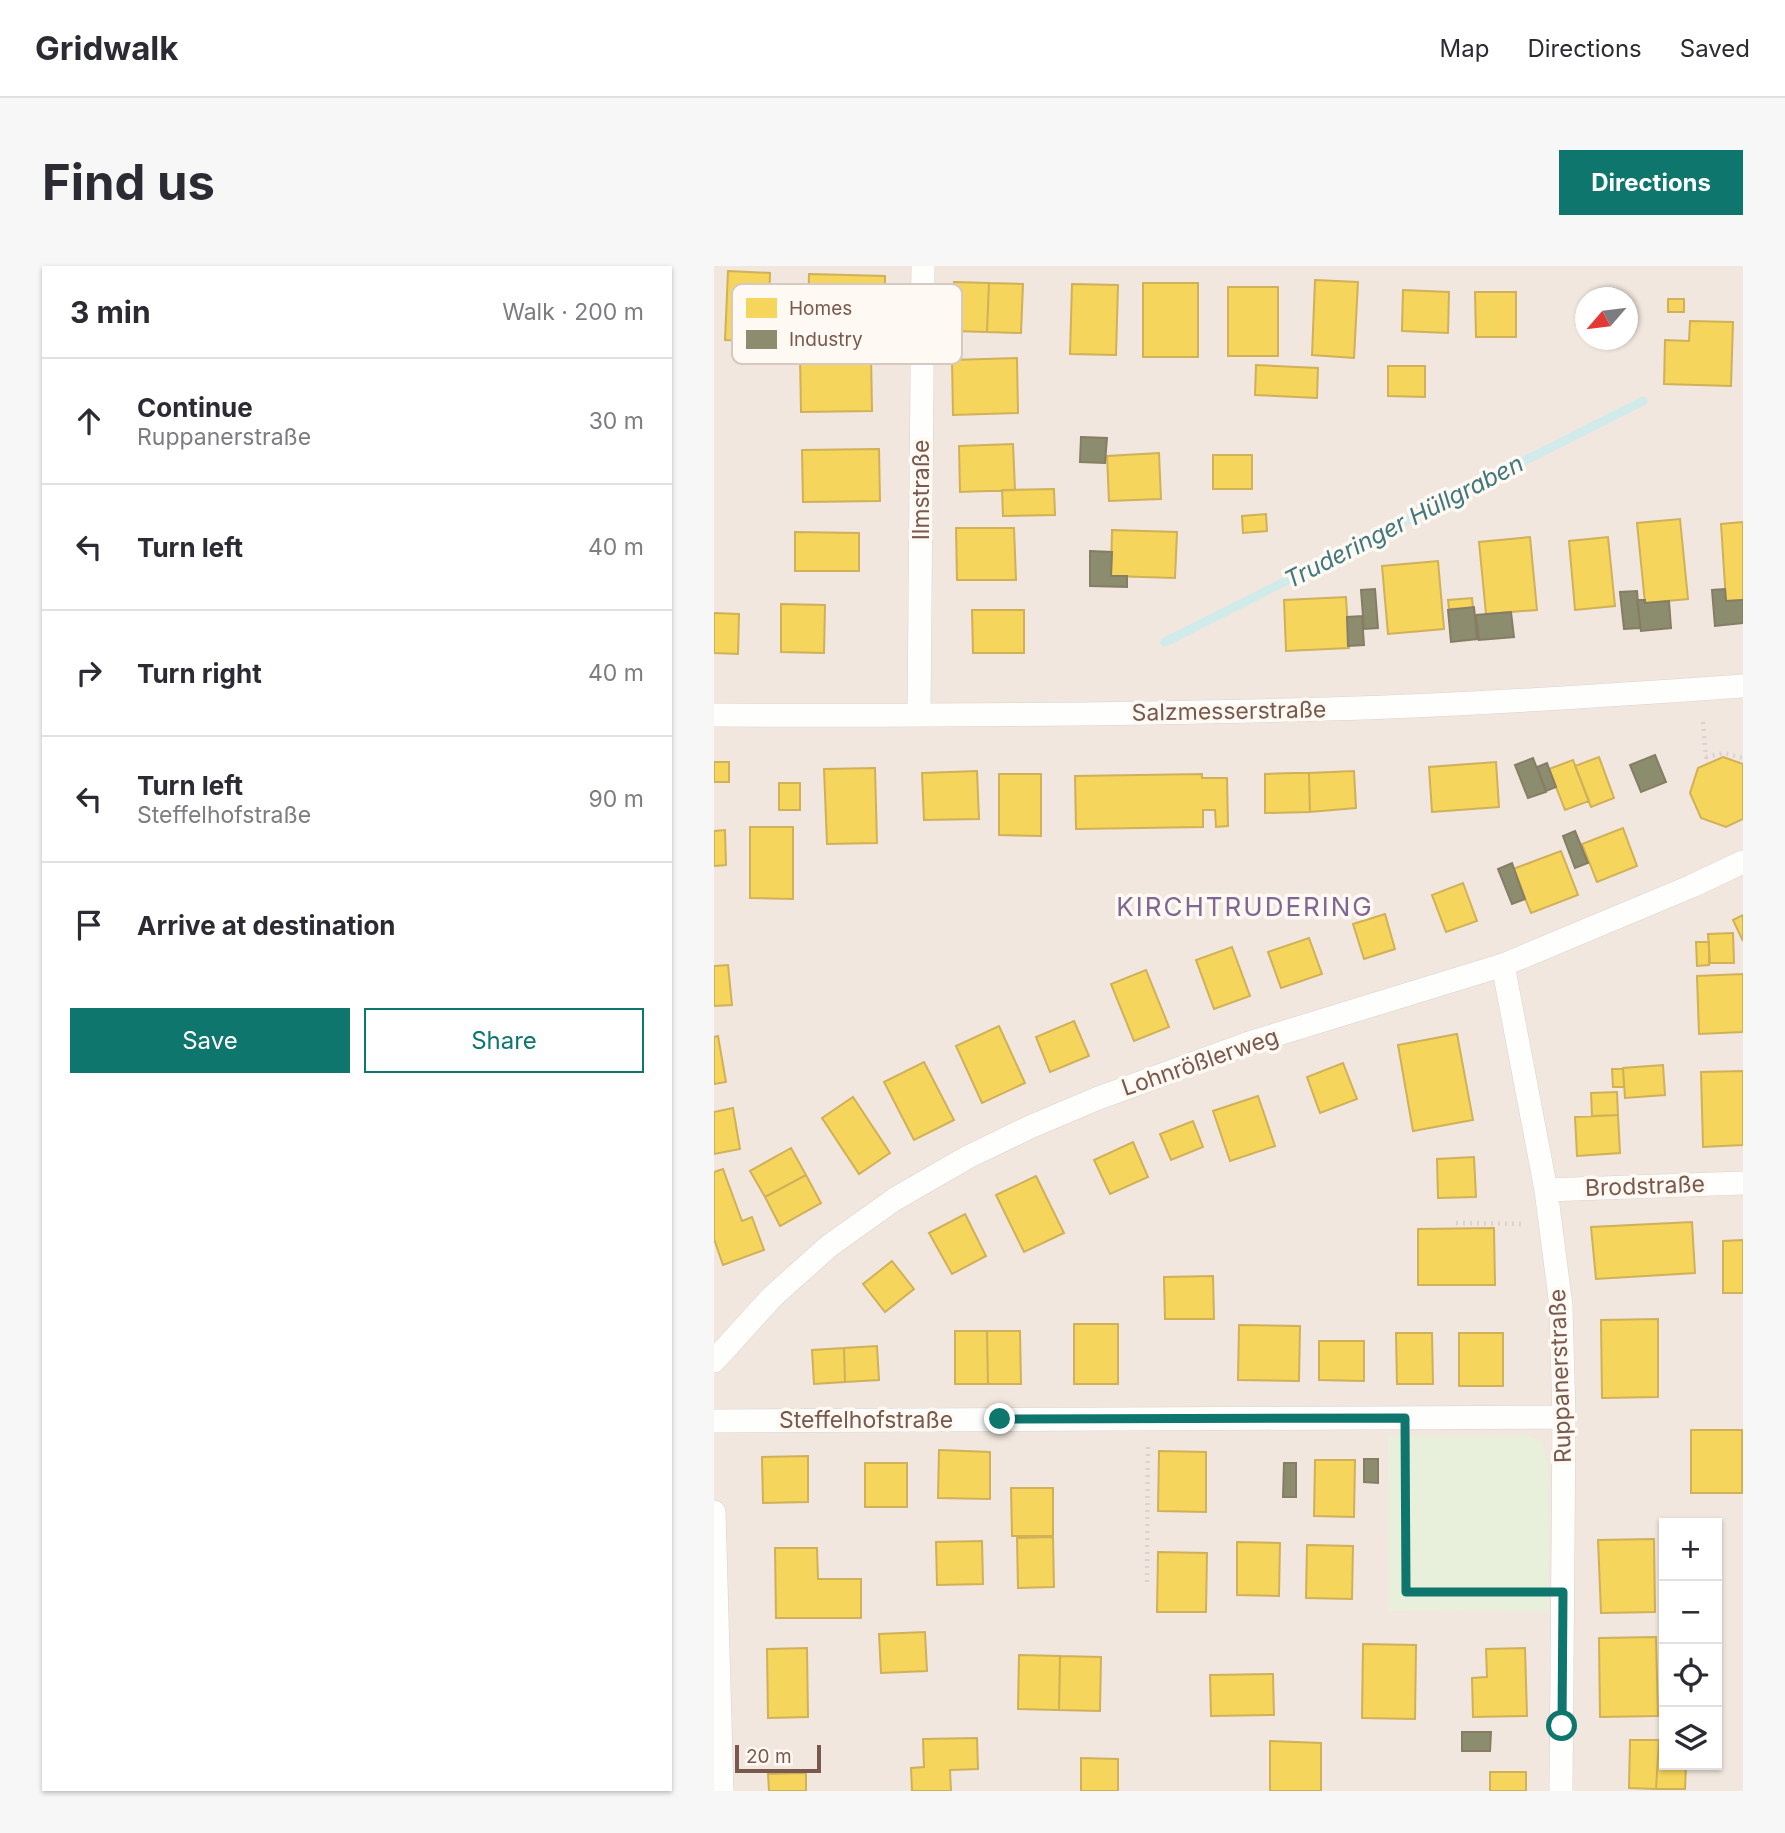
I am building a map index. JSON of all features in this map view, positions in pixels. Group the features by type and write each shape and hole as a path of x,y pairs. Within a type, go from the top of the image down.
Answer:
{"street":[{"name":"Ilmstraße","path":"923,266 923,284"},
{"name":"Ilmstraße","path":"919,715 922,364"},
{"name":"Salzmesserstraße","path":"714,715 1328,709 1573,698 1743,686"},
{"name":"Lohnrößlerweg","path":"714,1361 772,1297 829,1246 895,1199 968,1157 1096,1099 1249,1043 1503,965 1743,862"},
{"name":"Ruppanerstraße","path":"1503,965 1546,1190 1561,1306 1564,1417 1561,1791"},
{"name":"Brodstraße","path":"1546,1190 1743,1183"},
{"name":"Steffelhofstraße","path":"714,1421 1564,1417"},
{"path":"714,1511 722,1791"}],"path":[{"path":"1703,722 1706,757 1724,754 1743,758"},
{"path":"1456,1223 1536,1224"},
{"path":"1405,1418 1406,1592 1563,1592"},
{"path":"1147,1582 1148,1419"}],"shaded area":[{"path":"714,266 1743,266 1743,1791 714,1791"}],"green space":[{"path":"1388,1436 1530,1436 1542,1443 1548,1464 1549,1612 1389,1611"}],"building: Homes":[{"path":"728,271 770,273 770,284 732,284 732,340 725,340"},
{"path":"809,274 885,276 885,284 809,284"},
{"path":"1315,280 1358,282 1354,358 1312,355"},
{"path":"989,283 987,332 962,331 962,284 954,284"},
{"path":"989,283 1023,284 1021,333 987,332"},
{"path":"1143,283 1198,283 1198,357 1143,357"},
{"path":"1072,284 1118,285 1116,355 1070,354"},
{"path":"1228,287 1278,287 1278,356 1228,356"},
{"path":"1403,290 1449,292 1448,333 1402,331"},
{"path":"1475,292 1516,292 1516,337 1476,337"},
{"path":"1668,299 1684,299 1684,312 1668,312"},
{"path":"1690,321 1733,322 1731,386 1664,384 1665,340 1689,341"},
{"path":"1017,358 1018,413 953,415 952,364 962,364 962,360"},
{"path":"800,364 871,364 872,411 801,412"},
{"path":"1256,365 1318,368 1317,398 1255,395"},
{"path":"1388,366 1425,366 1425,397 1388,396"},
{"path":"1013,444 1015,490 960,492 959,446"},
{"path":"879,449 880,501 803,502 802,450"},
{"path":"1159,453 1161,499 1109,501 1107,456"},
{"path":"1213,455 1252,455 1252,489 1213,489"},
{"path":"1054,489 1055,515 1003,516 1002,490"},
{"path":"1266,514 1267,531 1243,533 1242,516"},
{"path":"1680,519 1688,599 1645,603 1637,523"},
{"path":"1743,522 1743,600 1726,601 1721,524"},
{"path":"956,528 1014,528 1016,580 957,580"},
{"path":"1112,530 1177,532 1175,578 1111,576"},
{"path":"795,532 859,533 859,571 795,571"},
{"path":"1530,537 1537,610 1486,614 1479,542"},
{"path":"1608,537 1615,606 1575,610 1569,541"},
{"path":"1438,561 1444,629 1388,634 1382,566"},
{"path":"1346,597 1349,648 1286,651 1284,600"},
{"path":"1472,598 1473,608 1449,609 1448,600"},
{"path":"781,604 825,605 824,653 781,652"},
{"path":"972,610 1024,610 1024,653 973,653"},
{"path":"714,613 739,614 738,654 714,653"},
{"path":"1599,757 1614,798 1591,807 1575,766"},
{"path":"1723,757 1743,764 1743,819 1726,827 1701,818 1690,793 1698,768"},
{"path":"1573,760 1589,801 1565,810 1549,769"},
{"path":"714,762 729,762 729,782 714,782"},
{"path":"1496,762 1499,807 1432,812 1429,767"},
{"path":"875,768 877,843 827,844 824,769"},
{"path":"977,771 979,819 924,820 922,773"},
{"path":"1354,771 1356,808 1310,812 1309,773"},
{"path":"1309,773 1310,812 1265,813 1265,774"},
{"path":"999,774 1041,774 1041,836 999,835"},
{"path":"1202,774 1202,778 1227,778 1228,826 1216,827 1215,810 1203,810 1203,827 1076,829 1075,776"},
{"path":"779,783 800,783 800,810 779,810"},
{"path":"750,827 793,827 793,899 750,898"},
{"path":"1623,828 1637,866 1597,882 1582,844"},
{"path":"725,830 726,865 714,866 714,831"},
{"path":"1561,851 1578,895 1531,913 1513,869"},
{"path":"1463,883 1477,921 1446,932 1432,895"},
{"path":"1385,914 1395,949 1364,959 1353,924"},
{"path":"1743,915 1743,941 1733,920"},
{"path":"1733,933 1734,963 1710,963 1708,934"},
{"path":"1309,938 1322,974 1281,988 1268,952"},
{"path":"1696,942 1709,942 1709,965 1697,966"},
{"path":"1232,947 1250,996 1214,1009 1196,960"},
{"path":"728,965 732,1005 714,1006 714,966"},
{"path":"1146,970 1169,1027 1134,1041 1111,984"},
{"path":"1743,974 1743,1032 1699,1034 1697,976"},
{"path":"1074,1021 1089,1056 1050,1072 1036,1037"},
{"path":"999,1026 1025,1083 982,1103 956,1046"},
{"path":"1457,1034 1473,1120 1413,1131 1398,1045"},
{"path":"718,1036 726,1082 714,1084 714,1037"},
{"path":"924,1062 954,1120 914,1140 884,1082"},
{"path":"1343,1063 1357,1099 1320,1113 1307,1077"},
{"path":"1663,1065 1665,1095 1625,1098 1623,1068"},
{"path":"1612,1069 1623,1069 1624,1087 1613,1087"},
{"path":"1743,1071 1743,1145 1703,1147 1701,1072"},
{"path":"1617,1092 1618,1115 1592,1116 1591,1093"},
{"path":"1258,1096 1275,1146 1230,1161 1213,1111"},
{"path":"853,1097 890,1153 859,1174 822,1118"},
{"path":"733,1108 740,1149 714,1154 714,1112"},
{"path":"1618,1115 1620,1153 1577,1156 1575,1117"},
{"path":"1193,1121 1203,1147 1171,1160 1160,1134"},
{"path":"1133,1142 1148,1177 1110,1194 1094,1160"},
{"path":"791,1148 806,1175 765,1197 750,1171"},
{"path":"1474,1157 1476,1197 1438,1198 1437,1159"},
{"path":"723,1169 742,1221 752,1217 764,1250 723,1265 714,1239 714,1172"},
{"path":"806,1175 821,1203 780,1226 765,1197"},
{"path":"1036,1176 1064,1233 1024,1252 996,1195"},
{"path":"965,1214 986,1256 952,1274 929,1233"},
{"path":"1692,1222 1695,1273 1596,1279 1591,1227"},
{"path":"1494,1228 1495,1285 1418,1285 1418,1229"},
{"path":"1743,1240 1743,1293 1723,1293 1723,1241"},
{"path":"892,1261 914,1289 885,1312 863,1284"},
{"path":"1213,1276 1214,1319 1165,1319 1164,1277"},
{"path":"1658,1319 1658,1397 1602,1398 1601,1320"},
{"path":"1074,1324 1118,1324 1118,1384 1074,1384"},
{"path":"1239,1325 1300,1326 1299,1381 1238,1380"},
{"path":"955,1331 987,1331 988,1384 955,1384"},
{"path":"987,1331 1020,1331 1021,1384 988,1384"},
{"path":"1396,1333 1432,1333 1433,1384 1397,1384"},
{"path":"1459,1333 1503,1333 1503,1386 1459,1386"},
{"path":"1319,1341 1364,1341 1364,1381 1319,1380"},
{"path":"877,1346 879,1380 845,1382 844,1348"},
{"path":"844,1348 845,1382 814,1384 812,1350"},
{"path":"1691,1430 1742,1430 1742,1493 1691,1493"},
{"path":"939,1450 990,1452 990,1499 938,1498"},
{"path":"1159,1451 1206,1452 1206,1512 1158,1511"},
{"path":"808,1456 808,1502 763,1503 762,1457"},
{"path":"1315,1460 1355,1460 1354,1517 1314,1516"},
{"path":"865,1463 907,1463 907,1507 865,1507"},
{"path":"1011,1488 1053,1488 1053,1536 1012,1536"},
{"path":"1053,1537 1054,1587 1018,1588 1017,1538"},
{"path":"1654,1539 1655,1612 1601,1613 1598,1540"},
{"path":"982,1541 983,1584 937,1585 936,1542"},
{"path":"1237,1542 1280,1543 1279,1596 1237,1595"},
{"path":"1307,1545 1353,1546 1352,1599 1306,1598"},
{"path":"775,1548 817,1548 818,1579 861,1579 861,1618 776,1618"},
{"path":"1158,1552 1207,1553 1206,1612 1157,1612"},
{"path":"925,1632 927,1671 881,1673 879,1634"},
{"path":"1656,1637 1658,1716 1600,1717 1599,1638"},
{"path":"1363,1644 1416,1645 1415,1719 1362,1718"},
{"path":"807,1648 808,1717 768,1718 767,1649"},
{"path":"1525,1648 1527,1716 1473,1717 1472,1678 1487,1677 1486,1649"},
{"path":"1019,1655 1060,1656 1059,1710 1018,1709"},
{"path":"1060,1656 1101,1657 1100,1711 1059,1710"},
{"path":"1273,1674 1274,1715 1211,1716 1210,1675"},
{"path":"977,1738 978,1769 950,1770 951,1791 912,1791 911,1768 924,1767 923,1739"},
{"path":"1630,1740 1659,1740 1656,1789 1629,1788"},
{"path":"1659,1740 1659,1770 1686,1770 1685,1789 1656,1789"},
{"path":"1270,1741 1321,1743 1321,1791 1270,1791"},
{"path":"1081,1758 1118,1759 1118,1791 1081,1791"},
{"path":"1490,1772 1526,1772 1526,1791 1490,1791"},
{"path":"806,1773 806,1791 769,1791 768,1774"}],"building: Industry":[{"path":"1081,437 1107,438 1105,463 1080,462"},
{"path":"1090,551 1112,552 1111,576 1127,576 1127,587 1090,586"},
{"path":"1375,589 1378,628 1364,629 1361,590"},
{"path":"1725,589 1726,601 1743,600 1743,623 1715,626 1712,590"},
{"path":"1637,591 1640,628 1624,629 1620,592"},
{"path":"1637,600 1645,600 1645,603 1669,601 1671,628 1641,631"},
{"path":"1474,607 1477,639 1451,642 1448,610"},
{"path":"1511,612 1514,637 1479,640 1476,615"},
{"path":"1362,616 1364,645 1348,646 1347,617"},
{"path":"1655,755 1666,782 1641,792 1630,765"},
{"path":"1533,758 1546,792 1528,798 1515,765"},
{"path":"1547,763 1556,787 1546,791 1537,767"},
{"path":"1575,831 1588,863 1575,868 1563,836"},
{"path":"1512,863 1525,899 1512,904 1498,869"},
{"path":"1364,1459 1378,1459 1378,1483 1364,1482"},
{"path":"1284,1463 1296,1463 1296,1497 1283,1497"},
{"path":"1462,1732 1491,1732 1490,1751 1462,1751"}],"waterway":[{"name":"Truderinger Hüllgraben","path":"1165,642 1643,401"}],"district":[{"name":"KIRCHTRUDERING","path":"1245,907"}],"route":[{"path":"1000,1419 1405,1418 1406,1592 1563,1592 1562,1726"}]}
